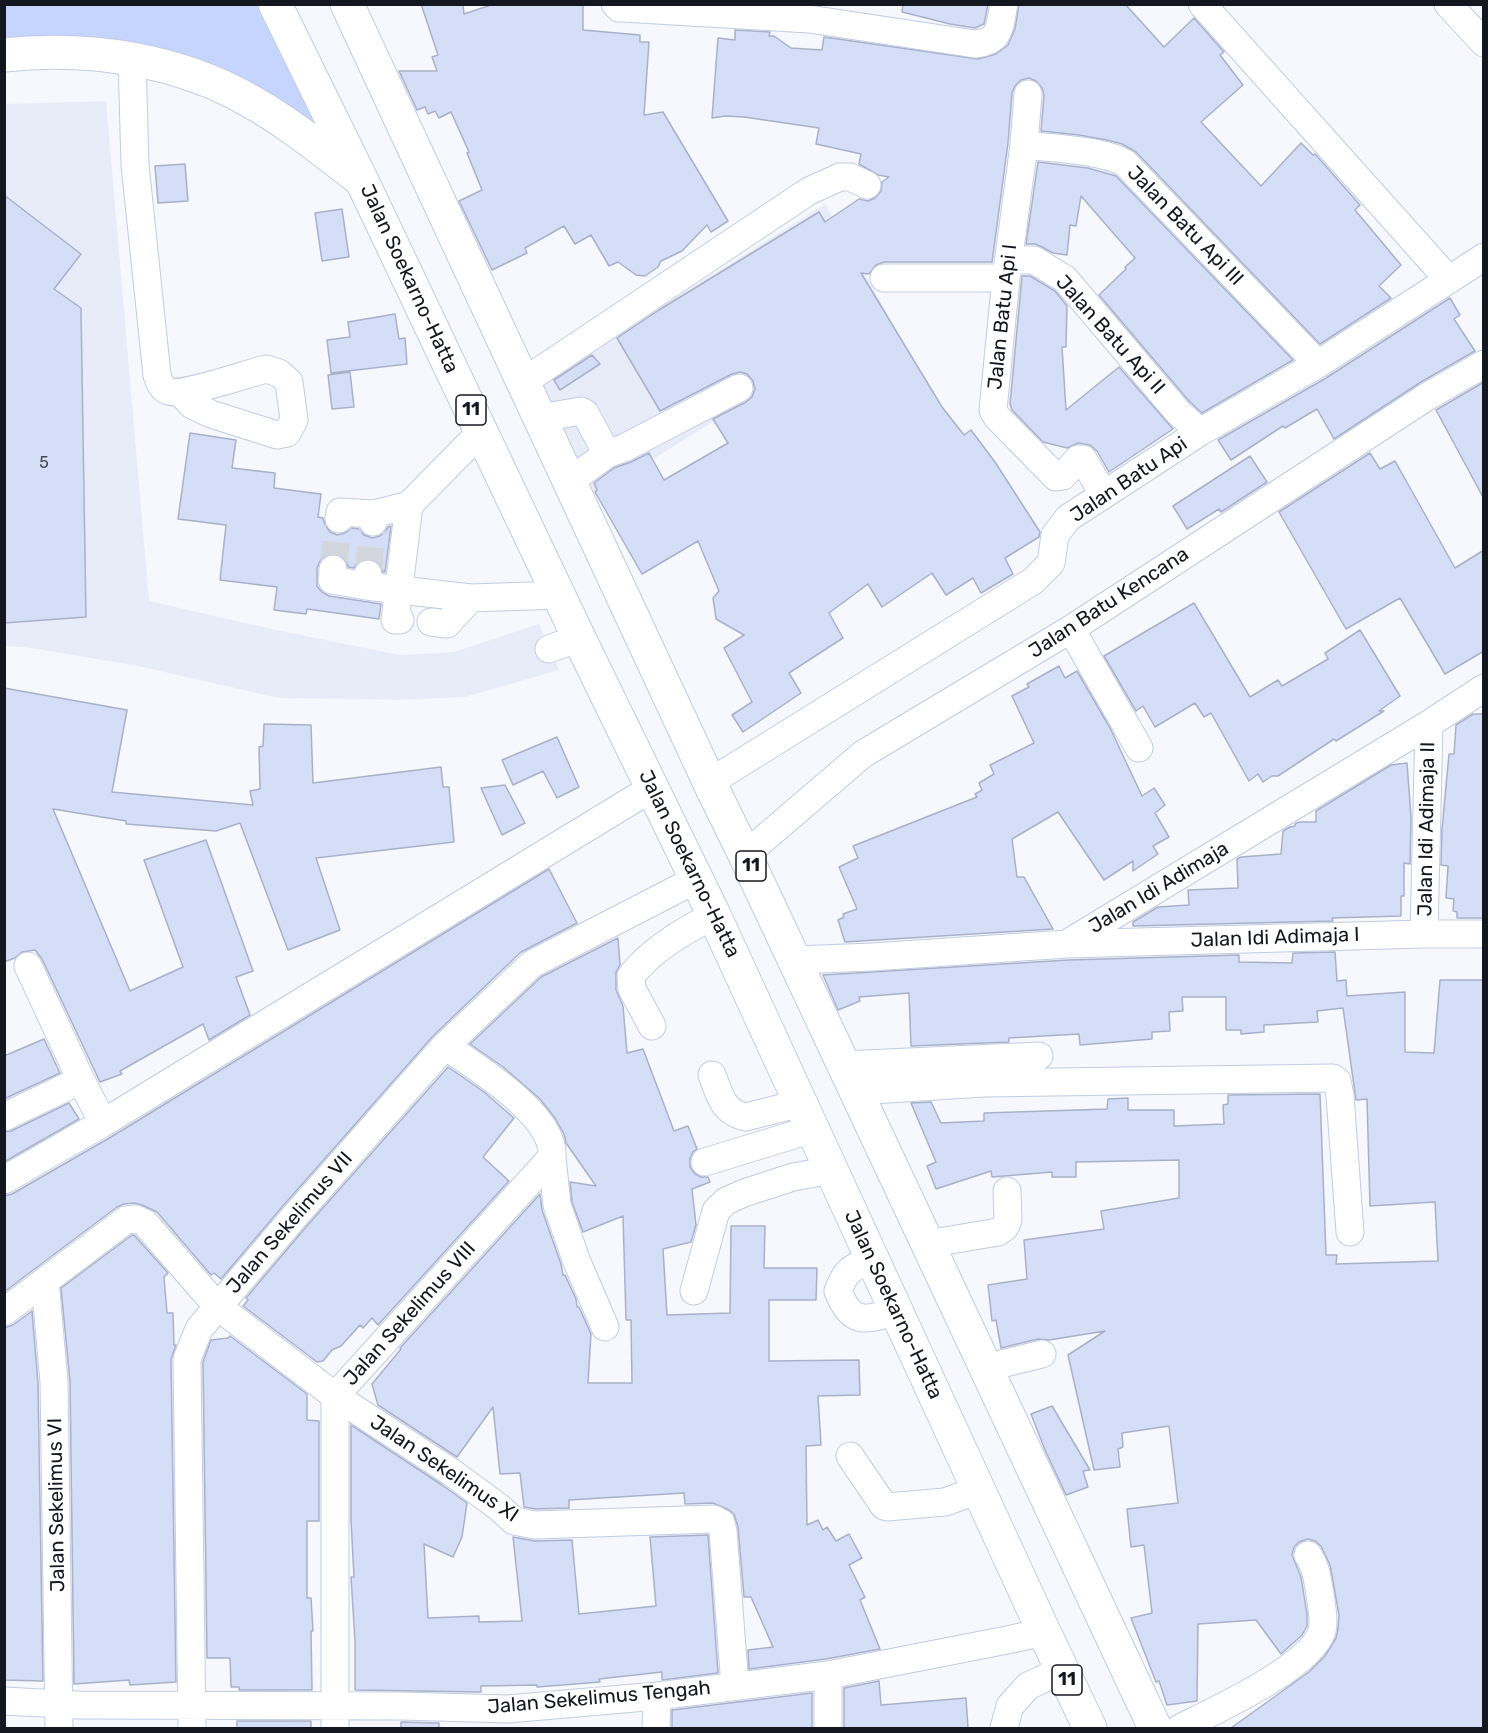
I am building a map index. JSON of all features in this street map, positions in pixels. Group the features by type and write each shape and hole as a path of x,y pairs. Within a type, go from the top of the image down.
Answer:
{"highway":[{"name":"Jalan Soekarno-Hatta","path":"275,4 559,595 564,644 652,789 697,879 1090,1728"},
{"name":"11","path":"346,4 1155,1728"},
{"path":"4,55 36,52 84,53 132,59 173,69 250,100 285,122 362,181"}],"street":[{"path":"615,4 619,8 811,12 975,44 989,43 995,38 1004,4"},
{"path":"1202,4 1449,280"},
{"path":"1451,5 1484,43"},
{"path":"132,59 135,165 157,375 166,391 181,393"},
{"name":"Jalan Batu Api I","path":"1028,94 993,410 1056,477 1063,476 1078,459 1083,459 1103,494"},
{"name":"Jalan Batu Api III","path":"1024,145 1096,154 1116,158 1125,164 1318,364"},
{"path":"524,382 809,191 840,177 850,177 867,185"},
{"name":"Jalan Batu Api","path":"710,782 1034,581 1051,563 1055,536 1068,518 1103,494 1200,432 1318,364 1484,257"},
{"name":"Jalan Batu Api II","path":"884,278 1007,269 1034,260 1065,279 1172,405 1200,432"},
{"name":"Jalan Batu Kencana","path":"745,855 863,754 1071,629 1428,396 1484,364"},
{"path":"570,481 607,454 624,448 739,388"},
{"path":"540,418 581,411 585,413 607,454"},
{"path":"339,519 340,512 373,518 409,505 481,432"},
{"path":"400,620 396,620 409,505"},
{"path":"333,569 332,580 367,580 399,591 471,598 559,595"},
{"path":"431,622 447,624 471,598"},
{"path":"1071,629 1139,748"},
{"name":"Jalan Idi Adimaja","path":"795,960 1067,944 1429,724 1484,688"},
{"name":"Jalan Idi Adimaja II","path":"1424,934 1429,724"},
{"path":"4,1180 103,1123 652,789"},
{"name":"Jalan Sekelimus VII","path":"193,1717 187,1359 199,1329 445,1046 532,963 697,879"},
{"path":"652,1026 632,989 631,976 639,966 680,933 714,915"},
{"name":"Jalan Idi Adimaja I","path":"1067,944 1484,934"},
{"path":"28,966 103,1123"},
{"path":"445,1046 505,1087 545,1129 553,1149 557,1206 577,1262 605,1327"},
{"path":"850,1078 1038,1056"},
{"path":"712,1075 723,1105 737,1115 746,1117 807,1116"},
{"path":"850,1078 984,1083 1334,1078 1337,1081 1340,1096 1350,1232"},
{"path":"4,1117 81,1080"},
{"path":"705,1162 807,1116"},
{"name":"Jalan Sekelimus VIII","path":"336,1717 335,1396 552,1157"},
{"path":"694,1291 716,1211 726,1201 793,1177 832,1170"},
{"path":"927,1244 998,1232 1005,1227 1008,1220 1007,1191"},
{"name":"Jalan Sekelimus XI","path":"45,1281 126,1220 136,1219 145,1223 217,1306 335,1396 450,1472 500,1508 514,1521 535,1525 714,1519 721,1523 735,1686"},
{"path":"872,1258 853,1268 843,1277 838,1291 844,1306 852,1315 863,1318 896,1311"},
{"path":"4,1312 45,1281"},
{"name":"Jalan Sekelimus VI","path":"45,1281 54,1382 60,1716"},
{"path":"985,1368 1042,1354"},
{"path":"850,1456 887,1508 945,1502 978,1490"},
{"path":"1180,1728 1270,1679 1306,1654 1319,1637 1323,1628 1322,1612 1315,1565 1308,1555"},
{"name":"Jalan Sekelimus Tengah","path":"4,1701 60,1716 336,1717 402,1706 508,1719 657,1696 828,1675 1044,1632"},
{"path":"1004,1728 1010,1706 1028,1686 1062,1670"},
{"path":"828,1675 828,1728"},
{"path":"656,1728 657,1696"}],"shaded area":[{"path":"4,5 271,5 351,167 251,97 5,51"},
{"path":"106,101 149,601 400,655 454,652 539,624 559,670 465,697 400,700 279,698 138,666 25,647 5,646 5,104"},
{"path":"825,204 887,313 594,496 542,382"}],"building":[{"path":"421,4 463,4 464,14 494,4 583,4 583,30 640,35 640,42 649,42 644,115 663,112 728,221 711,232 707,225 682,251 661,261 658,267 645,276 636,275 618,262 609,266 591,235 575,244 564,226 525,248 527,253 492,270 459,201 482,190 467,153 469,152 451,112 439,118 435,111 428,114 425,107 417,110 399,71 437,71 432,57 438,55"},
{"path":"903,4 988,4 984,24 975,28 902,12"},
{"path":"1019,4 1125,4 1164,47 1194,18 1224,52 1220,55 1243,85 1201,122 1261,186 1301,143 1313,155 1315,154 1360,205 1355,210 1401,265 1379,286 1391,298 1320,344 1136,152 1122,144 1107,140 1041,131 1044,95 1042,88 1036,81 1029,78 1021,80 1012,93 1008,143 992,262 884,262 876,265 869,274 861,273 942,407 964,435 971,430 995,462 1040,532 1039,537 1005,558 1013,574 981,593 973,578 946,595 932,573 882,607 868,584 829,613 843,638 789,673 801,693 743,732 732,715 752,702 724,648 744,635 716,619 713,598 719,591 698,541 642,574 595,492 597,490 594,483 614,468 649,453 664,480 728,443 713,419 752,397 755,389 753,381 747,374 740,372 732,374 660,411 617,338 819,212 825,222 859,199 868,201 875,198 881,191 882,182 889,177 878,175 859,164 861,154 816,144 819,128 744,117 712,118 718,38 735,40 735,30 770,32 769,36 774,36 791,48 822,50 824,37 978,59 996,54 1008,45 1015,29"},
{"path":"1038,162 1088,168 1116,176 1293,360 1202,413 1189,401 1099,295 1135,258 1081,196 1076,226 1070,225 1067,255 1053,253 1035,244 1026,244"},
{"path":"185,164 188,201 158,203 155,166"},
{"path":"4,195 81,254 54,289 81,308 86,617 4,623"},
{"path":"342,209 349,257 322,261 315,213"},
{"path":"1022,276 1030,276 1055,291 1067,306 1066,347 1062,347 1066,410 1119,367 1173,429 1109,472 1097,451 1090,445 1078,443 1067,448 1043,442 1012,410 1010,404"},
{"path":"1450,298 1460,315 1454,319 1475,351 1421,382 1334,439 1317,409 1285,428 1283,426 1231,460 1218,440 1326,378"},
{"path":"395,314 399,339 405,338 407,364 331,373 327,340 350,337 348,322"},
{"path":"592,355 600,364 560,390 554,380"},
{"path":"350,372 354,407 332,409 328,375"},
{"path":"1484,382 1484,499 1436,410"},
{"path":"190,433 236,440 232,468 275,473 274,488 321,494 318,517 323,518 330,532 337,535 352,528 359,529 364,535 372,538 380,536 391,526 385,572 378,562 371,559 362,560 354,568 348,567 343,557 334,553 321,559 317,568 317,586 322,592 329,596 381,604 379,619 307,609 306,614 274,610 277,587 220,580 226,525 178,519"},
{"path":"1370,453 1380,469 1395,461 1455,568 1484,550 1484,651 1445,674 1400,598 1346,629 1279,512"},
{"path":"1250,456 1267,482 1221,512 1219,509 1187,529 1173,506"},
{"path":"1194,603 1250,697 1278,680 1282,686 1328,659 1325,653 1360,630 1400,696 1379,711 1384,711 1336,741 1334,739 1278,776 1272,776 1263,782 1258,774 1249,781 1211,713 1204,717 1195,703 1155,727 1143,706 1136,711 1104,656"},
{"path":"1059,666 1065,678 1077,671 1110,728 1142,796 1154,788 1165,805 1155,813 1169,837 1153,846 1158,854 1133,871 1133,861 1104,880 1058,812 1012,839 1017,877 1024,877 1053,929 845,942 838,920 844,917 843,914 857,909 839,867 858,858 853,846 977,797 975,794 982,790 979,783 994,774 990,765 1034,743 1012,696 1029,687 1027,684"},
{"path":"4,688 127,710 112,792 253,805 250,791 260,789 259,747 263,746 264,724 311,725 313,783 441,767 443,787 449,787 454,842 316,858 340,930 288,950 240,823 216,831 126,824 126,821 53,809 130,991 183,967 144,860 206,840 253,971 236,977 250,1015 209,1040 203,1024 120,1071 122,1074 100,1082 42,959 35,950 22,952 15,958 4,962"},
{"path":"1473,714 1484,714 1484,918 1457,918 1457,912 1453,911 1454,899 1446,898 1448,866 1441,865 1442,829 1449,754 1454,754 1456,725"},
{"path":"557,737 579,787 557,798 543,771 513,785 502,760"},
{"path":"1407,763 1411,817 1410,864 1404,863 1404,896 1401,896 1401,916 1332,918 1333,921 1133,926 1133,922 1158,907 1189,905 1188,890 1238,888 1237,859 1281,854 1283,831 1299,822 1316,822 1316,811 1391,765"},
{"path":"505,785 525,823 502,835 481,788"},
{"path":"549,869 577,923 521,952 434,1035 221,1279 214,1273 211,1275 157,1212 134,1203 117,1207 4,1292 4,1196 12,1194 111,1137"},
{"path":"618,938 620,965 616,972 616,990 623,1006 627,1053 643,1049 674,1131 688,1126 697,1149 690,1158 690,1167 695,1174 708,1177 710,1182 692,1189 696,1225 691,1242 663,1249 667,1315 730,1313 731,1226 765,1226 764,1268 817,1268 816,1300 769,1300 769,1361 859,1360 860,1395 818,1396 821,1445 806,1446 807,1525 818,1520 823,1530 827,1527 836,1541 849,1534 862,1558 849,1565 865,1597 860,1600 880,1649 749,1669 748,1650 773,1647 751,1597 744,1597 738,1527 734,1514 729,1510 713,1503 685,1504 684,1493 569,1500 569,1508 524,1507 520,1473 500,1474 493,1407 457,1457 378,1405 372,1384 400,1348 540,1194 542,1210 563,1275 565,1275 576,1299 577,1307 591,1334 588,1383 632,1383 631,1320 626,1320 623,1216 583,1232 572,1202 570,1182 596,1186 566,1143 555,1118 540,1099 503,1067 470,1044 541,977"},
{"path":"1335,952 1337,981 1346,980 1347,996 1405,992 1405,1052 1434,1053 1440,980 1484,980 1484,1728 1231,1728 1309,1672 1325,1656 1336,1638 1339,1615 1330,1565 1321,1546 1308,1539 1299,1542 1294,1547 1292,1555 1301,1577 1307,1614 1307,1626 1302,1635 1281,1654 1256,1620 1198,1624 1197,1701 1167,1705 1131,1618 1152,1613 1144,1545 1131,1547 1127,1509 1178,1503 1169,1426 1122,1433 1123,1447 1118,1449 1120,1467 1094,1470 1068,1355 1105,1331 1049,1340 1038,1339 1001,1348 996,1320 992,1321 988,1285 1027,1279 1024,1240 1104,1229 1101,1211 1179,1198 1179,1160 1076,1162 1076,1177 1052,1177 1052,1172 992,1177 991,1171 936,1189 927,1166 936,1162 911,1103 931,1102 941,1123 984,1121 984,1113 1107,1109 1108,1099 1128,1098 1128,1110 1174,1110 1174,1126 1224,1124 1223,1105 1228,1104 1228,1095 1320,1094 1326,1255 1337,1255 1336,1264 1438,1261 1435,1202 1370,1206 1367,1099 1356,1100 1343,1008 1317,1011 1318,1022 1264,1025 1264,1032 1241,1034 1241,1030 1226,1030 1226,997 1182,997 1183,1011 1169,1012 1170,1031 1152,1032 1152,1039 1080,1045 1079,1034 1009,1038 1009,1042 911,1046 909,993 859,997 860,1001 838,1010 823,975 1068,960 1239,955 1239,962 1292,963 1293,953"},
{"path":"44,1039 60,1073 4,1099 4,1056"},
{"path":"448,1067 484,1092 514,1118 483,1157 509,1181 378,1325 372,1318 363,1328 360,1325 341,1346 332,1350 323,1361 317,1362 243,1306 248,1300 246,1298"},
{"path":"69,1103 79,1119 4,1162 4,1132 11,1131"},
{"path":"132,1235 168,1273 164,1277 167,1313 173,1313 174,1345 176,1345 171,1359 176,1682 130,1685 129,1680 74,1684 70,1382 61,1288"},
{"path":"32,1311 38,1383 43,1681 4,1680 4,1328 13,1325"},
{"path":"230,1336 307,1394 307,1420 319,1421 319,1521 307,1521 307,1598 311,1598 313,1631 311,1631 312,1690 239,1690 239,1687 231,1687 230,1658 207,1658 203,1362 211,1340"},
{"path":"1052,1406 1090,1470 1083,1471 1088,1487 1066,1495 1031,1414"},
{"path":"351,1425 467,1503 462,1537 453,1557 424,1544 428,1618 479,1616 479,1622 522,1621 513,1537 535,1541 572,1540 579,1614 656,1606 650,1537 708,1535 718,1673 662,1680 662,1672 599,1679 600,1682 537,1687 537,1685 481,1686 481,1692 355,1690 351,1577 354,1577 351,1520"},
{"path":"879,1681 881,1705 966,1698 968,1728 844,1728 844,1688"},
{"path":"812,1693 812,1728 672,1728 672,1710"},
{"path":"237,1721 311,1721 311,1728 237,1728"},
{"path":"401,1722 439,1723 439,1728 401,1728"}],"tunnel":[{"path":"333,569 339,519"},
{"path":"368,574 373,522"}]}
